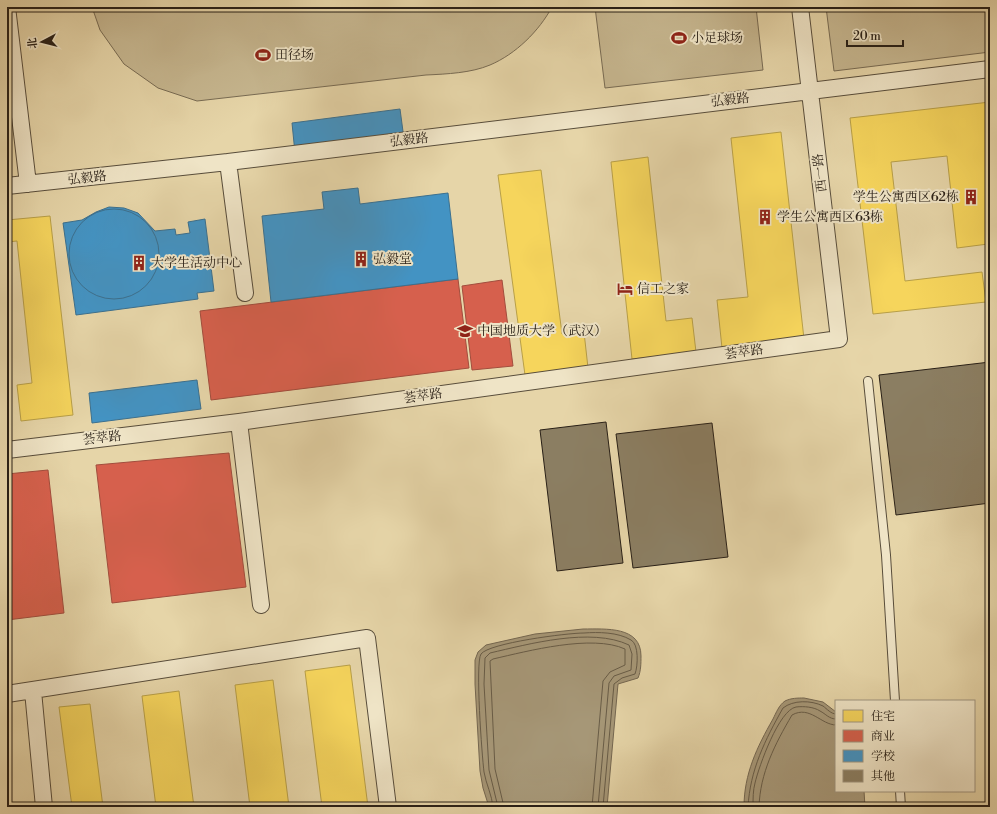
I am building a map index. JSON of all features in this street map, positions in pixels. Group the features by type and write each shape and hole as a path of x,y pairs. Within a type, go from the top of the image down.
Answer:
{"street":[{"path":"8,7 28,184"},
{"name":"西一路","path":"800,7 839,339"},
{"name":"弘毅路","path":"7,186 228,162 990,69"},
{"path":"228,162 245,293"},
{"name":"荟萃路","path":"7,450 239,422 839,339"},
{"path":"239,422 261,605"},
{"path":"7,694 367,638 388,807"},
{"path":"33,691 44,807"}],"lane":[{"path":"868,381 886,555 895,700"},
{"path":"900,792 901,807"}],"shaded area":[{"path":"92,7 552,7 534,33 526,41 509,55 483,68 459,73 426,75 197,101 158,88 124,64 100,30"},
{"name":"小足球场","path":"595,7 756,7 763,70 605,88"},
{"path":"826,7 990,7 990,52 834,71"}],"water":[{"path":"583,629 621,631 629,634 635,639 639,646 641,656 638,678 618,684 607,807 489,807 483,788 480,771 475,684 475,660 478,652 486,645 535,634"},
{"path":"794,698 804,698 823,702 835,711 835,792 864,792 865,807 744,807 746,783 752,761 757,750 778,709 785,701"}],"building: 住宅":[{"name":"学生公寓西区62栋","path":"990,102 990,232 987,233 988,244 957,248 947,156 891,162 905,281 982,272 986,302 873,314 850,118"},
{"name":"学生公寓西区63栋","path":"781,132 804,339 722,348 717,300 748,297 731,138"},
{"path":"648,157 666,321 692,318 696,352 632,359 611,162"},
{"path":"541,170 562,334 584,332 588,368 525,375 498,175"},
{"path":"50,216 73,415 21,421 17,385 32,383 17,241 7,242 7,220"},
{"path":"350,665 368,807 322,807 305,671"},
{"path":"273,680 289,807 250,807 235,685"},
{"path":"179,691 194,807 156,807 142,696"},
{"path":"90,704 103,807 72,807 59,707"}],"building: 商业":[{"path":"458,279 469,368 211,400 200,311"},
{"path":"502,280 513,366 472,370 462,286"},
{"path":"229,453 246,587 112,603 96,465"},
{"path":"48,470 64,613 7,620 7,474"}],"building: 学校":[{"path":"400,109 404,139 295,153 292,123"},
{"name":"弘毅堂","path":"358,188 360,204 448,193 458,279 271,302 262,216 324,209 322,192"},
{"name":"大学生活动中心","path":"109,207 124,208 138,213 155,231 175,229 176,235 190,233 188,222 205,219 214,291 197,293 198,299 76,315 63,223 82,220"},
{"path":"105,209 123,209 139,216 152,229 159,245 159,263 152,279 139,292 123,299 105,299 89,292 76,279 69,263 69,245 76,229 89,216"},
{"path":"197,380 201,409 92,423 89,393"}],"building: 其他":[{"path":"990,362 990,503 896,515 879,375"},
{"path":"606,422 623,563 557,571 540,430"},
{"path":"712,423 728,557 633,568 616,434"}],"place":[{"name":"小足球场","path":"679,38"},
{"name":"田径场","path":"263,55"},
{"name":"学生公寓西区62栋","path":"971,197"},
{"name":"学生公寓西区63栋","path":"765,217"},
{"name":"弘毅堂","path":"361,259"},
{"name":"大学生活动中心","path":"139,263"},
{"name":"信工之家","path":"625,289"},
{"name":"中国地质大学（武汉）","path":"465,331"}]}
